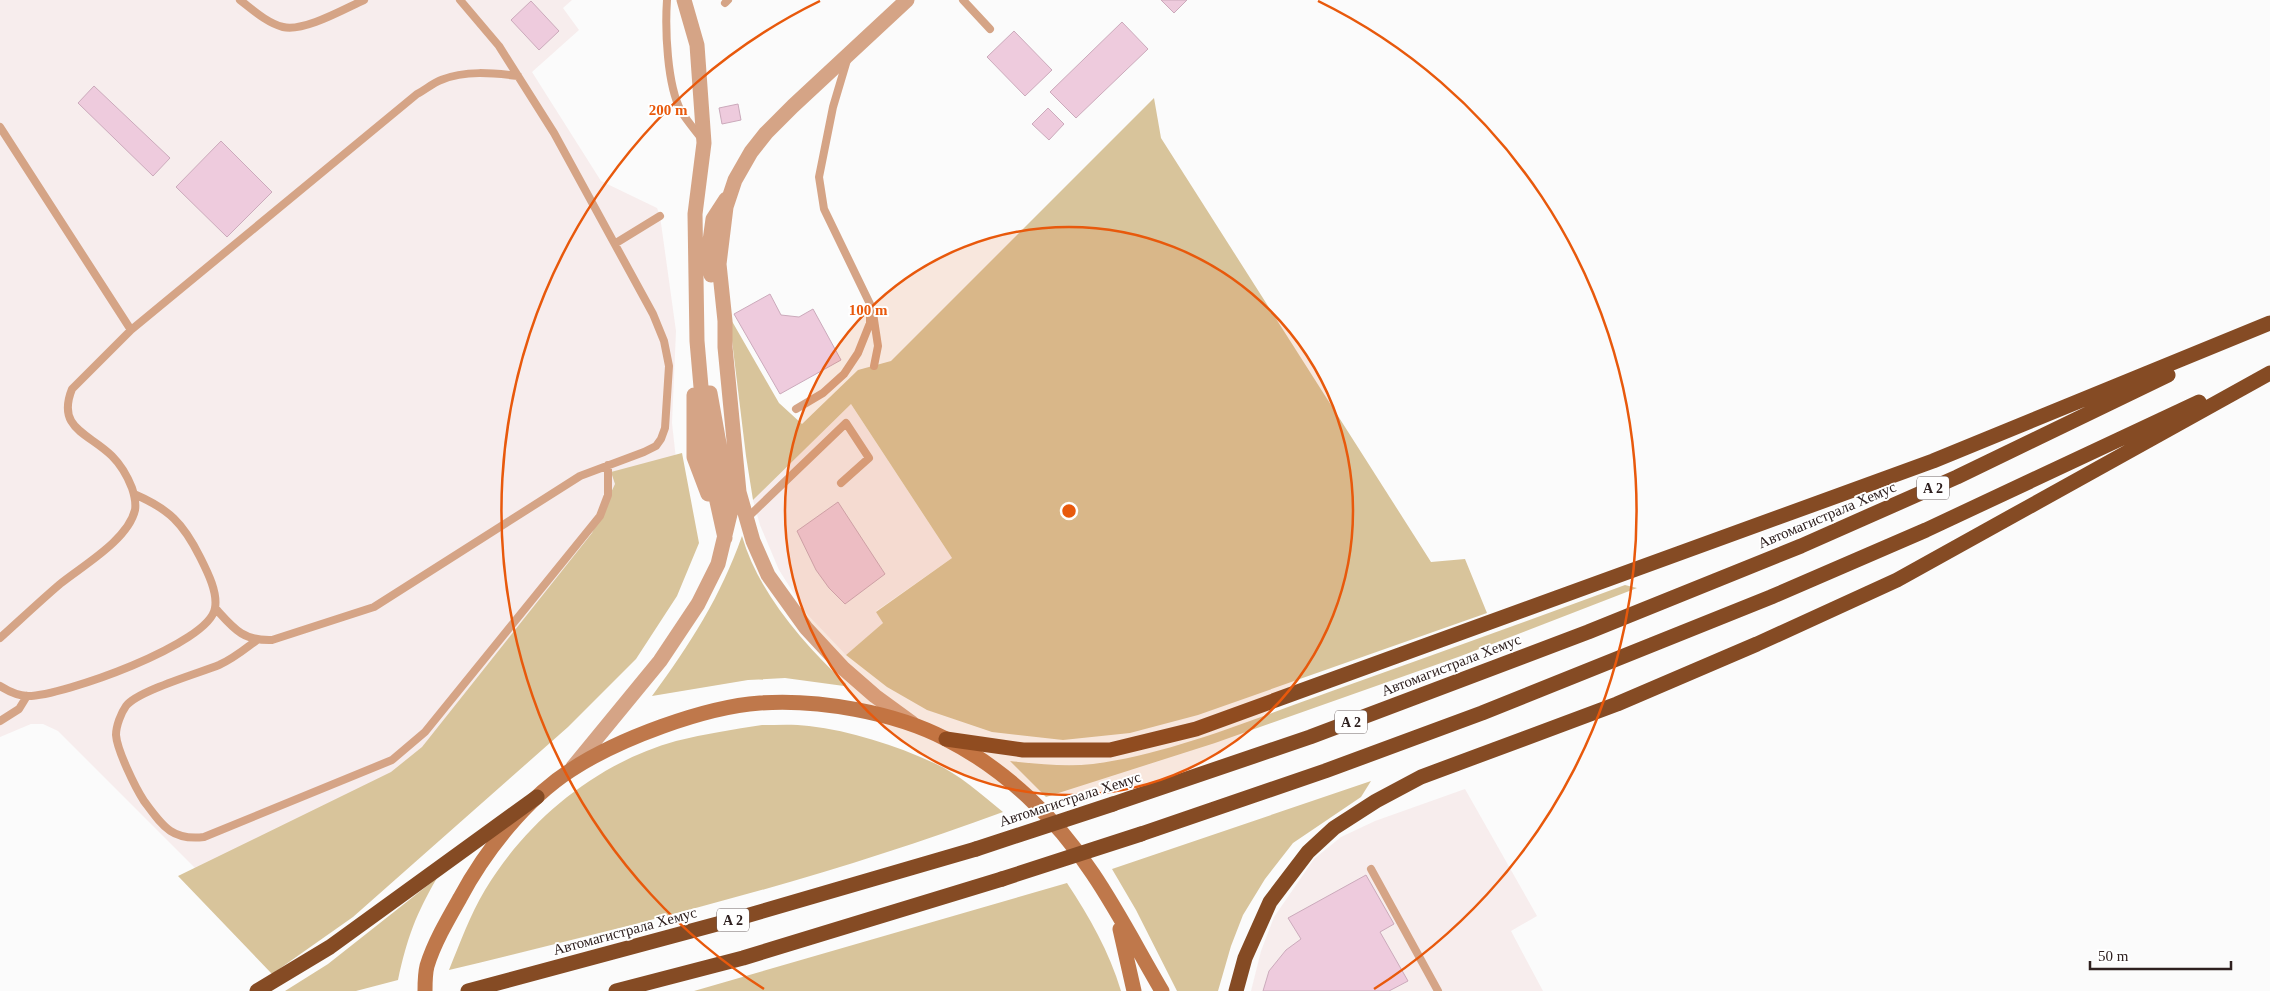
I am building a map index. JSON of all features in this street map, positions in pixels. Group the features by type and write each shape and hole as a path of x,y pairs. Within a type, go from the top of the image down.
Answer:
{"highway":[{"path":"946,739 1023,750 1110,750 1196,729 1933,462 2270,323"},
{"name":"Автомагистрала Хемус","path":"468,991 732,920 976,849 1310,737 1588,632 1801,546 1957,477 2270,323"},
{"name":"A 2","path":"616,991 743,958 1002,879 1325,771 1473,716 1771,597 1934,526 2270,369"},
{"path":"1236,991 1245,958 1270,902 1308,852 1334,828 1376,800 1421,777 1617,704 1757,644 1897,580 2270,372"},
{"path":"257,991 330,947 537,797"}],"main road":[{"path":"421,991 427,967 448,920 472,876 499,838 537,797 570,770 606,751 669,724 717,711 759,703 811,704 865,713 914,725 946,739 983,761 1021,790 1057,828 1093,873 1162,991"},
{"path":"1117,915 1134,991"},
{"path":"425,991 427,967"}],"street":[{"path":"684,0 696,45 704,143 695,214 697,341 694,383 694,457 725,538"},
{"path":"907,0 766,133 751,152 731,191 726,207 719,264 725,321 724,347 739,492 753,541 768,575 806,628 844,670 914,725"},
{"path":"570,770 611,723 681,632 698,604 718,564 731,510 715,416 697,341"}],"lane":[{"path":"240,0 263,18 284,27 300,27 364,0"},
{"path":"216,609 243,636 257,640 272,640 374,607 580,476 644,452 656,446 661,439 665,428 669,366 664,341 653,314 616,243 554,133 500,46 460,0"},
{"path":"667,0 666,16 671,87 681,110 704,143"},
{"path":"963,0 990,29"},
{"path":"848,56 833,107 819,177 824,209 870,304 876,326 878,346 874,366"},
{"path":"0,638 59,585 112,543 128,525 135,510 134,494 127,474 117,462 73,426 67,413 67,402 72,389 131,330 417,94 440,80 465,74 488,72 518,76"},
{"path":"0,127 131,330"},
{"path":"0,145 8,139"},
{"path":"616,243 660,216"},
{"path":"796,409 823,393 844,374 866,337 870,324 870,304"},
{"path":"746,519 846,423 869,458 841,483"},
{"path":"257,640 221,664 141,696 127,705 120,717 116,734 122,755 142,797 161,824 175,834 190,838 204,837 375,768 392,760 407,749 425,732 600,516 608,495 608,465"},
{"path":"0,686 27,696 71,689 164,652 186,640 202,628 210,619 216,609 215,598 206,570 188,532 174,517 156,504 134,494"},
{"path":"0,721 19,709 27,696"},
{"path":"1371,869 1438,991"}],"shaded area":[{"path":"0,0 572,0 563,8 579,30 532,72 601,181 657,208 660,216 676,331 672,423 685,540 265,938 58,731 43,724 31,724 0,737"},
{"path":"1154,98 1161,138 1431,562 1465,559 1487,613 1198,715 1130,733 1063,740 992,732 927,710 887,687 846,655 883,623 876,612 952,558 851,404 753,500 729,316 779,403 802,424 858,370 891,361"},
{"path":"851,404 952,558 876,611 883,623 846,655 807,614 779,570 760,525 753,500"},
{"path":"682,453 699,543 677,596 636,659 568,727 353,917 272,974 178,876 391,772 422,747 592,533 615,484 611,472"},
{"path":"742,536 759,578 771,598 814,652 846,684 844,686 785,678 748,680 652,696 703,620 724,580"},
{"path":"1625,585 1637,588 1461,656 1215,743 1046,797 1010,761 1083,765 1153,752 1214,734"},
{"path":"762,725 798,725 825,728 857,735 919,756 952,773 970,785 1003,812 867,859 798,880 659,918 449,970 475,909 502,864 521,840 567,798 592,779 647,751 687,738"},
{"path":"1371,781 1361,797 1293,843 1265,879 1243,915 1231,946 1218,991 1177,991 1136,910 1112,869"},
{"path":"1465,789 1537,916 1511,931 1543,991 1251,991 1261,951 1274,917 1314,859 1341,837 1375,821"},
{"path":"437,878 423,903 413,927 398,980 356,991 285,991 328,964"},
{"path":"1067,883 1098,935 1111,962 1121,991 694,991"}],"building":[{"path":"1161,0 1187,0 1174,13"},
{"path":"531,1 559,31 539,50 511,20"},
{"path":"1122,22 1148,49 1076,118 1050,92"},
{"path":"1014,31 1052,70 1025,96 987,57"},
{"path":"94,86 170,158 153,176 78,103"},
{"path":"738,104 741,120 722,124 719,108"},
{"path":"1048,108 1064,124 1049,140 1032,124"},
{"path":"221,141 272,192 227,237 176,187"},
{"path":"770,294 781,315 799,317 813,309 841,360 780,394 734,314"},
{"path":"838,502 885,574 845,604 829,588 816,570 797,531"},
{"path":"1366,875 1394,924 1380,932 1408,981 1389,991 1263,991 1269,971 1286,950 1301,939 1288,918"}]}
